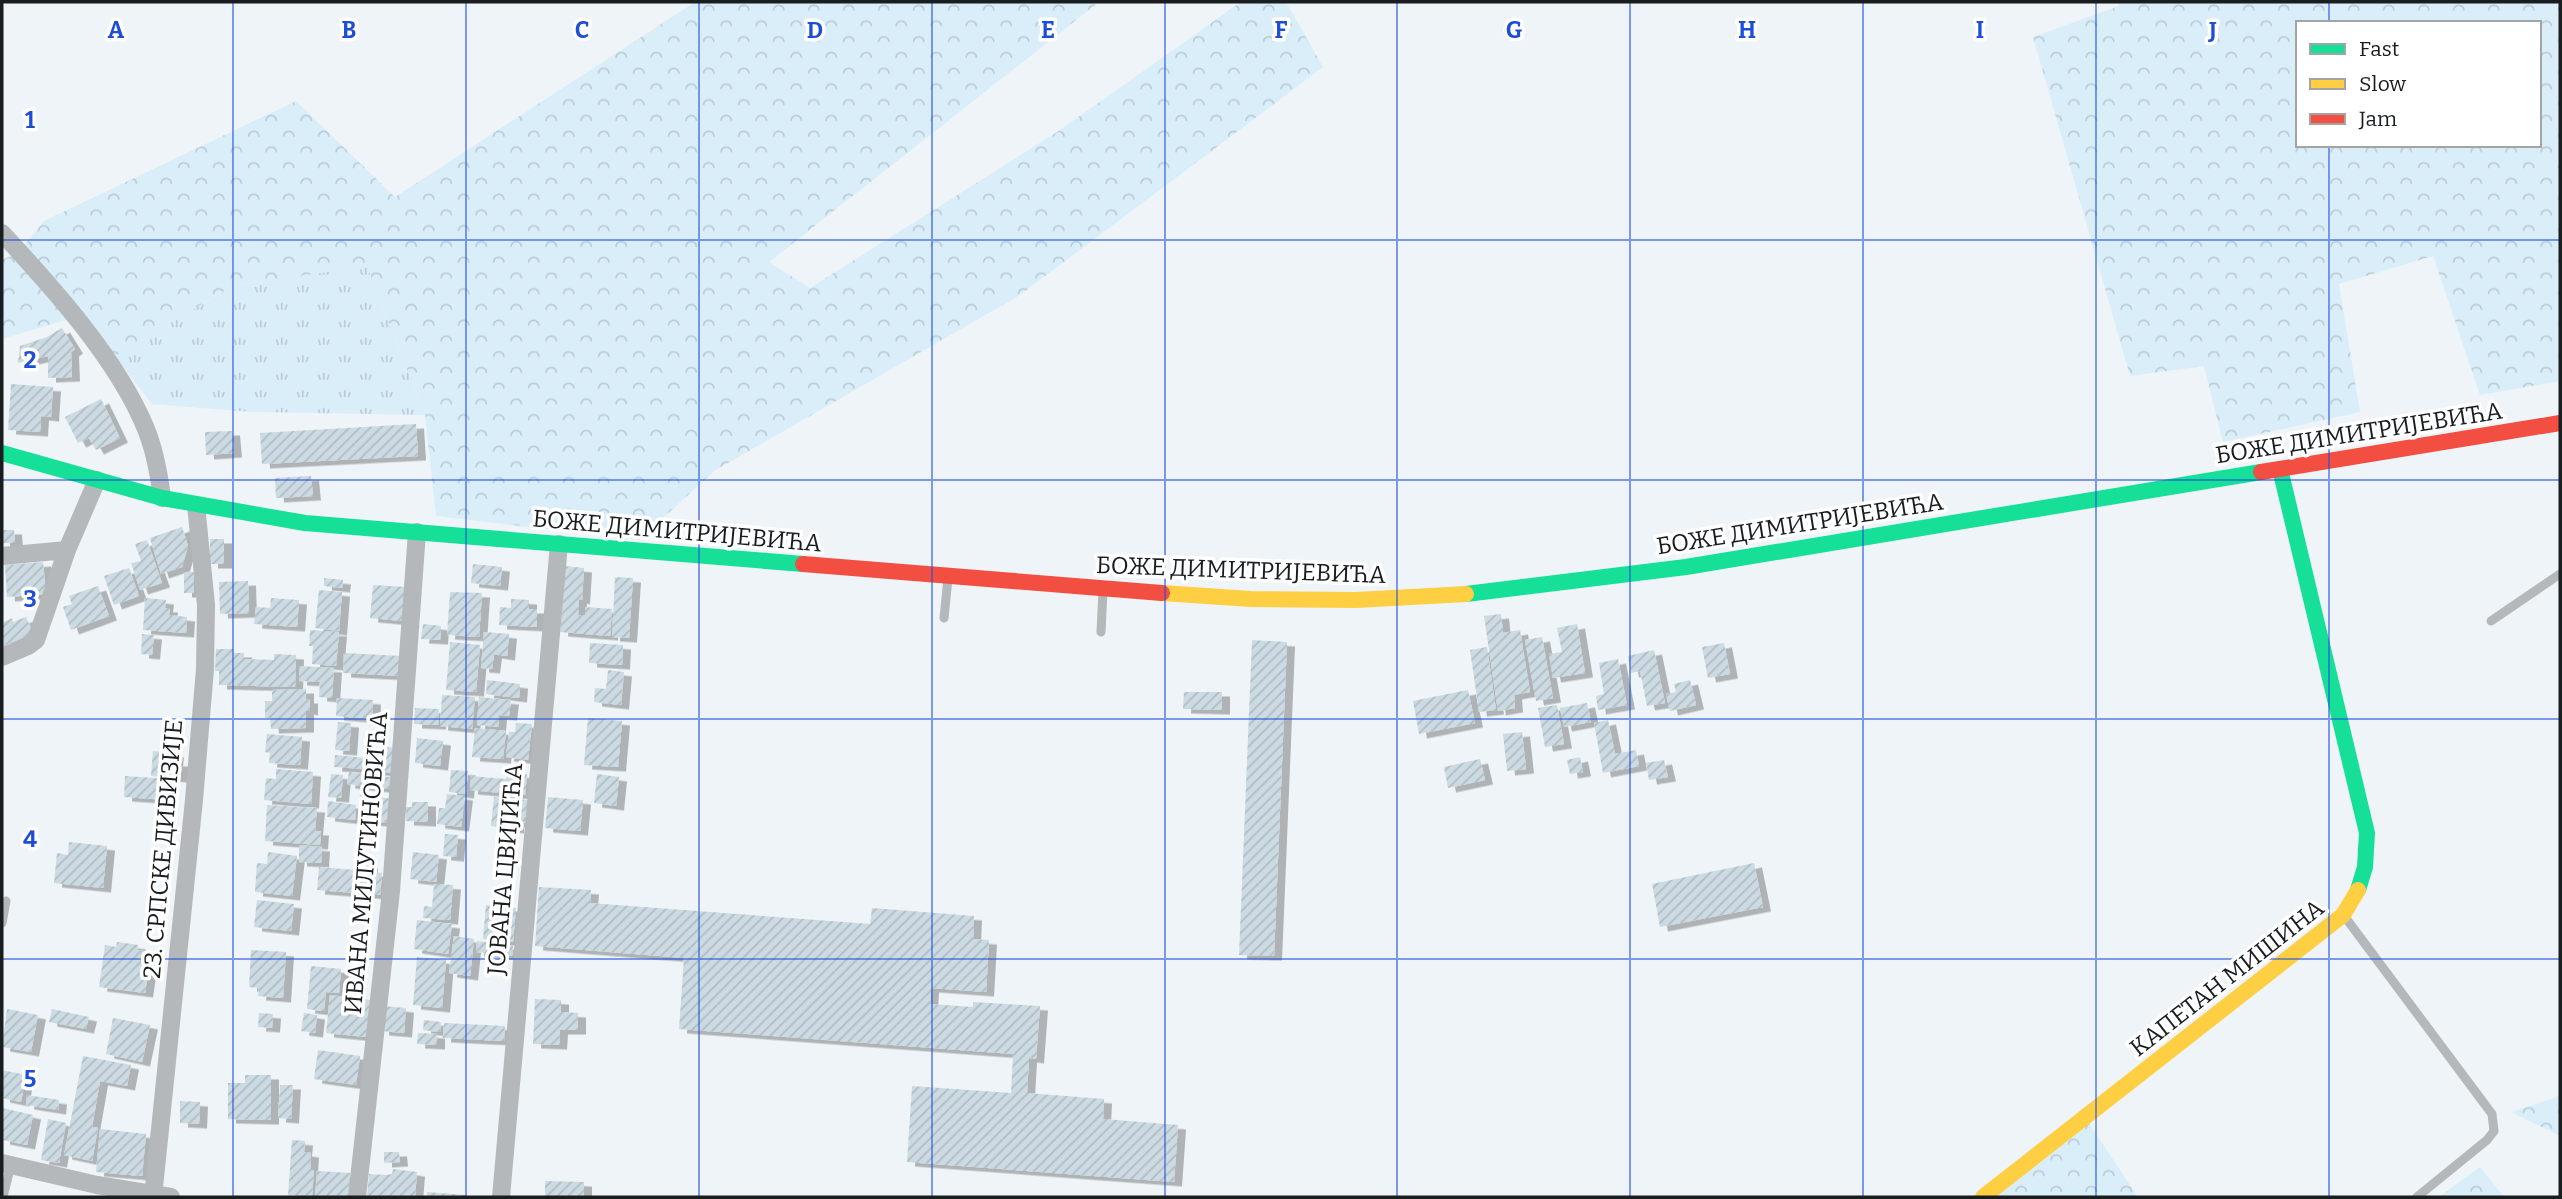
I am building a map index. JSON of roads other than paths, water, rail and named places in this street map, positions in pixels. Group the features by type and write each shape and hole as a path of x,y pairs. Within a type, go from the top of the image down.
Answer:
{"main road":[{"name":"БОЖЕ ДИМИТРИЈЕВИЋА","path":"2,453 162,498 305,523 1103,589 1309,600 1479,593 1686,567 2560,423"},
{"path":"2280,469 2367,832 2364,877 2357,897 2343,915"},
{"name":"КАПЕТАН МИШИНА","path":"1983,1197 2343,915"}],"street":[{"path":"2,233 50,285 117,376 145,428 157,463 162,498"},
{"path":"2,657 36,640 66,550 97,480"},
{"name":"23. СРПСКЕ ДИВИЗИЈЕ","path":"159,1196 205,669 206,605 196,505"},
{"name":"ИВАНА МИЛУТИНОВИЋА","path":"357,1197 391,891 417,533"},
{"name":"ЈОВАНА ЦВИЈИЋА","path":"501,1197 559,544"},
{"path":"2,555 66,550"},
{"path":"6,1164 159,1196"}],"lane":[{"path":"944,618 948,575"},
{"path":"2491,621 2560,575"},
{"path":"1101,632 1103,589"},
{"path":"2,923 6,901"},
{"name":"КАПЕТАН МИШИНА","path":"2343,915 2492,1114 2494,1131 2487,1140 2417,1197"},
{"path":"3,1197 6,1164"}]}
